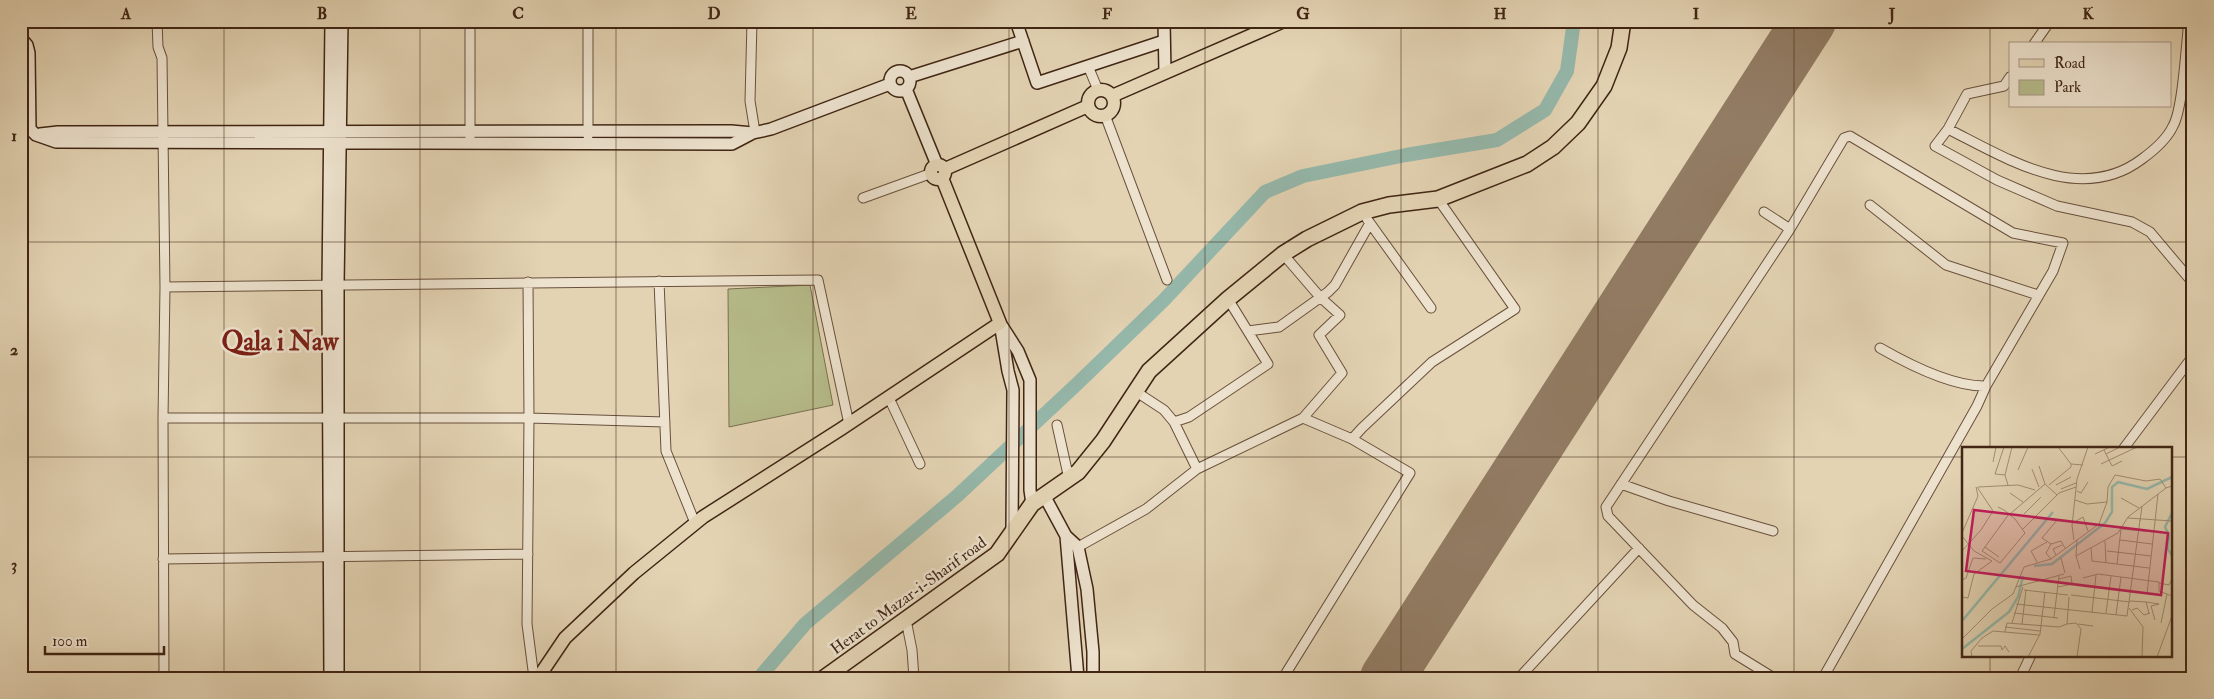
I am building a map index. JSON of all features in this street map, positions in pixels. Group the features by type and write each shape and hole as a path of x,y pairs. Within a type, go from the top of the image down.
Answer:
{"highway":[{"name":"Herat to Mazar-i-Sharif road","path":"824,678 997,554 1012,531 1039,500 1078,472 1104,441 1134,391 1149,371 1228,299 1283,254 1307,239 1366,217 1389,205 1438,199 1527,164 1553,147 1578,124 1604,86 1619,48 1623,21"}],"main road":[{"path":"1112,96 1284,21"},
{"path":"1098,90 1106,91 1112,96 1113,105 1105,115 1096,115 1088,106 1089,98 1098,90"},
{"path":"536,678 565,638 634,573 695,523 889,398 1000,323 939,171 1088,106"}],"street":[{"path":"158,21 158,47 162,58 165,286 162,418 164,678"},
{"path":"330,21 334,136 333,557 330,678"},
{"path":"334,136 342,21"},
{"path":"470,21 471,137"},
{"path":"588,21 588,144"},
{"path":"752,21 750,101 754,133"},
{"path":"1016,21 1037,83 1164,41"},
{"path":"1164,21 1165,73"},
{"path":"2035,42 2050,21"},
{"path":"1948,129 2029,169 2055,177 2091,179 2119,174 2152,151 2174,126 2180,96 2189,21"},
{"path":"21,38 27,44 29,53 29,131 162,136 471,137 655,131 731,131 754,133"},
{"path":"890,84 899,91 908,83 1023,41"},
{"path":"1088,66 1098,90"},
{"path":"863,198 939,171 904,73 898,72 892,75 890,84"},
{"path":"2009,78 2004,86 1967,94 1948,129 1935,146 1997,180 2058,206 2132,222 2150,232 2193,283"},
{"path":"471,137 588,144 732,144 754,133 771,129 890,84"},
{"path":"1105,115 1167,280"},
{"path":"655,131 655,144"},
{"path":"1774,678 1735,654 1733,642 1722,628 1692,605 1605,512 1606,507 1621,484 1790,229 1844,138 1850,136 2013,233 2063,243 2053,271 1986,386 1977,406 1823,678"},
{"path":"1352,439 1432,362 1515,309 1438,199"},
{"path":"1870,205 1946,266 2038,295"},
{"path":"1764,212 1790,229"},
{"path":"1248,331 1279,327 1328,292 1335,285 1366,217 1431,308"},
{"path":"1078,547 1146,509 1197,469 1304,418 1342,373 1319,335 1340,315 1320,297 1283,254"},
{"path":"165,286 818,280 849,424"},
{"path":"659,281 666,451 695,523"},
{"path":"528,282 527,624 536,678"},
{"path":"1174,422 1189,417 1266,367 1268,361 1228,299"},
{"path":"1000,323 1018,351 1030,380 1030,478 1039,500 1066,536 1078,547 1087,589 1093,652 1092,678"},
{"path":"1000,323 1013,390 1012,531"},
{"path":"1880,348 1908,364 1970,386 1986,386"},
{"path":"2125,447 2193,356"},
{"path":"1134,391 1164,410 1174,422 1197,469"},
{"path":"889,398 920,464"},
{"path":"162,418 529,418 664,422"},
{"path":"1283,678 1409,477 1407,470 1352,439 1304,418"},
{"path":"1057,425 1069,480"},
{"path":"1621,484 1773,531"},
{"path":"1066,536 1078,678"},
{"path":"1519,678 1640,548"},
{"path":"163,559 528,554"},
{"path":"333,557 338,678"},
{"path":"906,620 914,678"},
{"path":"2020,678 2031,656"}],"green space":[{"path":"810,285 833,405 729,427 728,289"}],"waterway":[{"path":"759,678 805,624 957,496 1078,383 1164,300 1265,192 1303,176 1406,155 1497,140 1545,110 1567,71 1574,21"}],"runway":[{"path":"1387,678 1809,21"}],"district":[{"name":"Qala i Naw","path":"280,341"}]}
